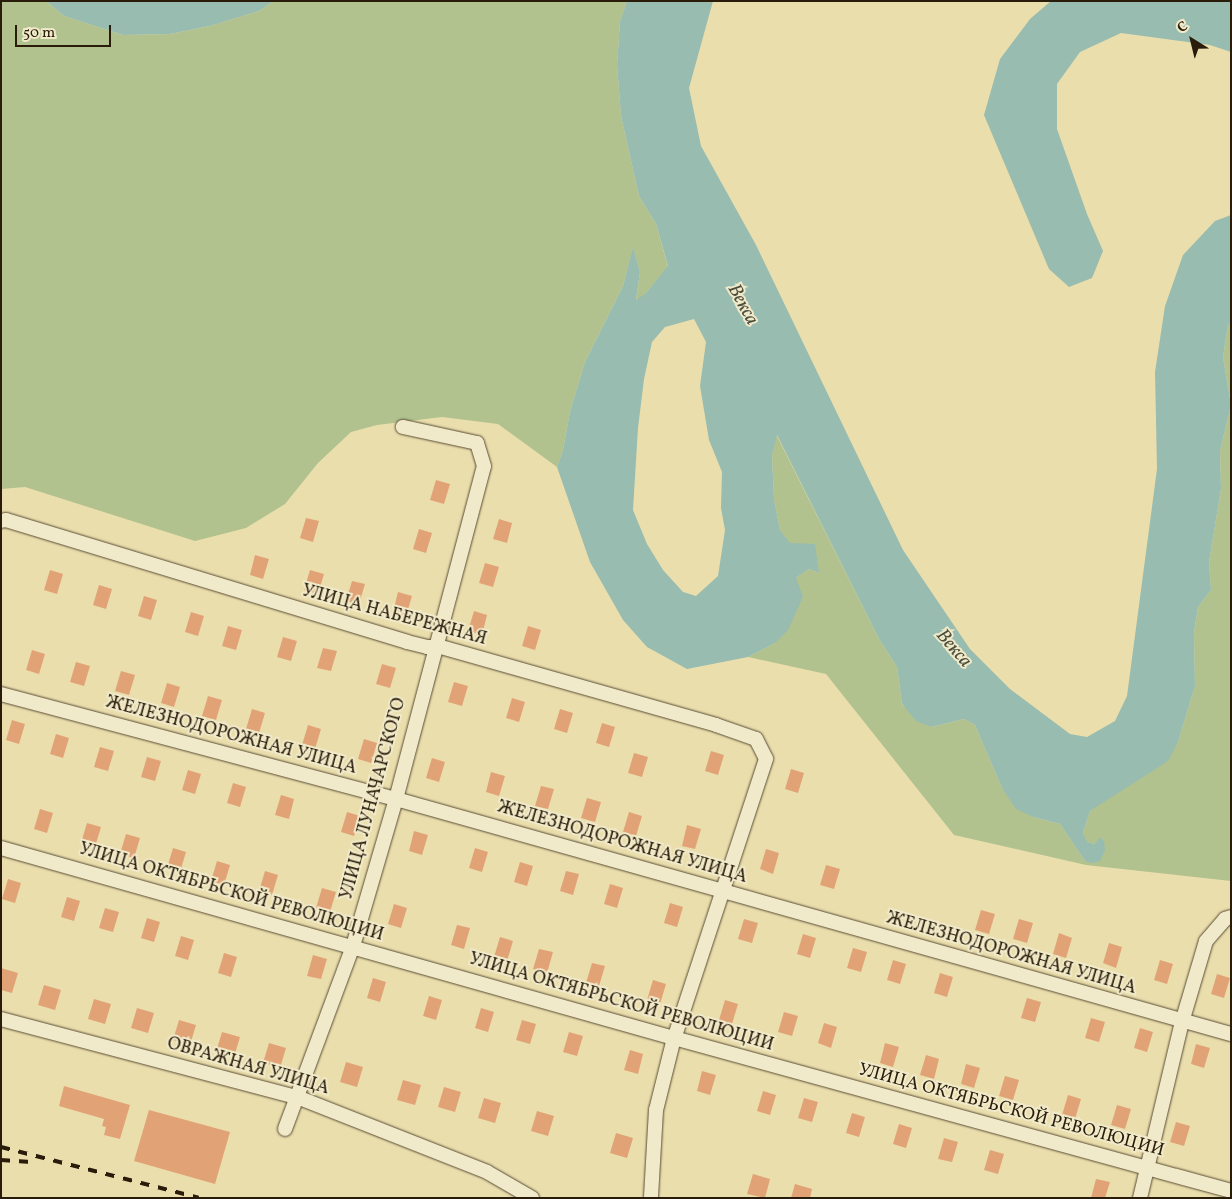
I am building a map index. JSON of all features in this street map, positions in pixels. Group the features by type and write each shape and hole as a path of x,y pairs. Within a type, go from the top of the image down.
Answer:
{"street":[{"name":"УЛИЦА ЛУНАЧАРСКОГО","path":"285,1130 353,946 396,799 434,647 484,466 477,443 403,427"},
{"name":"УЛИЦА НАБЕРЕЖНАЯ","path":"1,521 407,642 451,650 716,725 756,739 766,759 722,891"},
{"name":"ЖЕЛЕЗНОДОРОЖНАЯ УЛИЦА","path":"1,694 396,799 1182,1022 1231,1034"},
{"name":"УЛИЦА ОКТЯБРЬСКОЙ РЕВОЛЮЦИИ","path":"1,848 674,1038 1231,1191"},
{"path":"664,1198 650,1196 656,1110 674,1038 722,891"},
{"path":"1140,1198 1182,1022 1206,941 1225,919 1231,917"},
{"name":"ОВРАЖНАЯ УЛИЦА","path":"1,1019 297,1097 487,1172 532,1198"}],"green space":[{"path":"1,1 46,1 64,16 123,35 170,34 210,26 259,11 274,1 627,1 620,21 617,65 621,116 639,196 656,224 668,267 646,293 636,301 640,272 633,248 623,286 585,362 570,411 563,450 557,467 498,424 442,417 377,425 351,432 318,463 285,504 246,528 195,541 25,487 1,489"},
{"path":"1231,323 1231,405 1223,357 1228,325"},
{"path":"1231,405 1231,881 1086,865 954,835 826,674 748,657 775,643 796,578 809,569 819,573 789,543 780,530 774,499 772,455 776,434 879,639 897,667 902,705 932,727 964,719 975,725 1002,788 1033,817 1060,824 1085,861 1095,844 1086,842 1083,833 1090,811 1178,742 1195,686 1194,632 1198,607 1211,590 1209,562 1221,489 1220,451"}],"water":[{"path":"46,1 274,1 259,11 210,26 170,34 123,35 64,16"},
{"name":"Векса","path":"627,1 713,1 689,88 701,146 756,245 903,550 970,649 1010,689 1070,734 1087,737 1115,721 1127,696 1157,469 1155,372 1165,306 1183,255 1215,221 1231,215 1231,323 1228,325 1223,357 1231,405 1220,451 1221,489 1209,562 1211,590 1198,607 1194,632 1195,686 1178,742 1168,761 1090,811 1083,833 1087,842 1095,844 1100,837 1104,841 1105,850 1100,861 1093,863 1085,861 1060,824 1033,817 1016,809 1002,788 975,725 964,719 932,727 916,721 902,704 897,667 879,639 777,435 772,455 774,499 780,530 790,543 815,544 819,573 809,569 796,578 803,597 788,630 775,643 748,657 687,669 647,647 623,620 590,562 557,467 563,450 570,411 585,362 623,286 633,247 640,272 636,300 646,293 668,266 656,224 639,196 621,116 617,65 620,21","holes":["694,319 706,342 700,386 709,440 722,472 721,508 725,530 718,576 696,596 683,592 663,570 647,544 633,510 638,428 644,379 652,342 665,327"]},
{"path":"1051,1 1231,1 1231,52 1210,45 1121,33 1080,52 1057,84 1057,129 1087,214 1103,251 1092,278 1069,287 1049,269 984,115 1000,59 1030,19"}],"building":[{"path":"436,480 450,484 444,504 430,500"},
{"path":"306,518 319,521 313,542 300,538"},
{"path":"499,519 512,523 507,543 493,539"},
{"path":"419,529 432,533 426,553 413,549"},
{"path":"255,555 269,559 263,579 250,575"},
{"path":"485,563 499,567 493,587 479,583"},
{"path":"50,570 63,574 57,594 44,590"},
{"path":"310,570 324,574 318,594 304,590"},
{"path":"352,581 365,584 359,604 346,601"},
{"path":"99,585 112,589 106,609 93,605"},
{"path":"398,592 412,596 406,616 393,612"},
{"path":"144,596 157,600 151,620 138,616"},
{"path":"474,611 487,615 482,635 468,631"},
{"path":"191,612 204,616 198,636 185,632"},
{"path":"228,626 242,630 236,650 222,646"},
{"path":"528,626 541,630 535,650 522,646"},
{"path":"283,637 297,641 291,661 277,657"},
{"path":"323,648 337,651 331,671 317,668"},
{"path":"32,650 45,654 39,674 26,670"},
{"path":"76,662 90,666 84,686 70,682"},
{"path":"382,664 396,668 390,688 376,684"},
{"path":"121,671 135,675 129,695 115,691"},
{"path":"454,682 468,686 462,706 448,702"},
{"path":"167,683 180,687 174,707 161,703"},
{"path":"208,696 222,700 216,720 202,716"},
{"path":"512,698 525,702 519,722 506,718"},
{"path":"252,709 265,713 259,733 246,729"},
{"path":"560,709 573,713 567,733 554,729"},
{"path":"12,720 25,724 19,744 6,740"},
{"path":"602,723 615,727 609,747 596,743"},
{"path":"308,725 321,729 315,749 302,745"},
{"path":"56,734 69,738 63,758 50,754"},
{"path":"364,739 377,743 371,763 358,759"},
{"path":"100,747 114,751 108,771 94,767"},
{"path":"711,751 724,755 718,775 705,771"},
{"path":"634,753 648,757 642,777 628,773"},
{"path":"147,757 161,761 155,781 141,777"},
{"path":"432,758 445,762 439,782 426,778"},
{"path":"791,769 804,773 798,793 785,789"},
{"path":"188,770 201,774 195,794 182,790"},
{"path":"491,772 505,776 499,796 486,792"},
{"path":"233,783 246,787 240,807 227,803"},
{"path":"541,786 554,789 548,809 535,806"},
{"path":"281,795 294,799 289,819 275,815"},
{"path":"587,798 601,802 595,822 581,818"},
{"path":"40,809 53,813 47,833 34,829"},
{"path":"347,812 360,816 354,836 341,832"},
{"path":"629,812 642,816 636,836 623,832"},
{"path":"87,823 101,827 95,847 81,843"},
{"path":"687,825 701,829 695,849 682,846"},
{"path":"414,831 428,835 422,855 409,851"},
{"path":"126,834 140,838 134,858 120,854"},
{"path":"173,848 186,852 180,872 167,868"},
{"path":"475,848 488,852 482,872 469,868"},
{"path":"766,849 779,853 773,874 760,869"},
{"path":"217,861 230,865 224,885 211,881"},
{"path":"520,862 533,866 527,886 514,882"},
{"path":"826,865 840,869 834,889 820,885"},
{"path":"265,871 278,875 272,895 259,891"},
{"path":"566,871 579,874 573,895 560,891"},
{"path":"8,879 21,883 15,903 2,899"},
{"path":"610,884 623,888 617,908 604,904"},
{"path":"322,888 336,892 330,912 316,908"},
{"path":"67,897 80,901 74,921 61,917"},
{"path":"670,903 683,907 677,927 664,923"},
{"path":"394,904 407,908 401,928 388,924"},
{"path":"105,908 119,912 113,932 99,928"},
{"path":"981,910 995,914 989,934 975,930"},
{"path":"147,918 160,922 154,942 141,938"},
{"path":"744,919 758,923 752,943 738,939"},
{"path":"1019,919 1033,923 1027,943 1013,939"},
{"path":"457,925 470,928 464,949 451,945"},
{"path":"1059,933 1072,938 1066,958 1053,954"},
{"path":"803,934 816,938 810,958 797,954"},
{"path":"181,936 194,940 188,960 175,956"},
{"path":"500,937 513,941 507,961 494,957"},
{"path":"1109,943 1122,947 1116,968 1103,963"},
{"path":"853,948 867,952 861,972 847,968"},
{"path":"539,949 553,952 547,973 533,969"},
{"path":"224,953 237,957 231,977 218,973"},
{"path":"313,955 327,959 321,979 307,976"},
{"path":"893,960 906,964 900,984 887,980"},
{"path":"1160,960 1173,964 1167,984 1154,980"},
{"path":"592,963 605,966 599,986 586,983"},
{"path":"1,968 18,973 12,993 1,990"},
{"path":"940,973 953,977 947,997 934,993"},
{"path":"1217,974 1230,978 1224,998 1211,994"},
{"path":"373,978 386,982 380,1002 367,998"},
{"path":"653,980 666,984 660,1004 647,1000"},
{"path":"44,985 61,990 55,1010 38,1005"},
{"path":"429,996 442,1000 436,1020 423,1016"},
{"path":"1027,998 1041,1002 1035,1022 1021,1018"},
{"path":"94,999 111,1004 105,1024 88,1019"},
{"path":"725,1000 738,1004 732,1024 719,1020"},
{"path":"137,1008 154,1013 148,1033 131,1028"},
{"path":"481,1008 494,1012 488,1032 475,1028"},
{"path":"784,1012 798,1016 792,1036 778,1032"},
{"path":"1091,1018 1105,1022 1099,1042 1085,1038"},
{"path":"179,1020 196,1025 190,1045 173,1040"},
{"path":"522,1020 536,1024 530,1044 516,1040"},
{"path":"824,1023 837,1027 831,1048 818,1043"},
{"path":"1140,1028 1153,1032 1147,1052 1134,1048"},
{"path":"222,1032 240,1037 234,1057 216,1052"},
{"path":"569,1032 583,1036 577,1056 563,1052"},
{"path":"269,1043 286,1048 280,1068 263,1063"},
{"path":"885,1043 899,1047 893,1067 880,1063"},
{"path":"1196,1044 1210,1048 1204,1068 1191,1064"},
{"path":"630,1050 643,1054 638,1074 624,1070"},
{"path":"926,1055 939,1059 934,1079 920,1075"},
{"path":"346,1062 363,1067 357,1087 340,1082"},
{"path":"966,1064 980,1068 974,1088 961,1084"},
{"path":"702,1071 716,1075 710,1095 697,1091"},
{"path":"1005,1076 1019,1080 1013,1100 999,1096"},
{"path":"403,1080 421,1085 415,1105 397,1100"},
{"path":"64,1086 130,1105 120,1139 104,1135 106,1127 102,1126 104,1119 59,1106"},
{"path":"444,1087 461,1092 455,1112 438,1107"},
{"path":"763,1091 776,1095 770,1115 757,1111"},
{"path":"1068,1095 1081,1099 1075,1119 1062,1115"},
{"path":"484,1098 501,1103 495,1123 478,1118"},
{"path":"804,1098 818,1102 812,1122 798,1118"},
{"path":"1117,1105 1131,1109 1125,1129 1111,1125"},
{"path":"149,1110 230,1132 215,1184 134,1161"},
{"path":"537,1111 554,1116 548,1136 531,1131"},
{"path":"852,1113 865,1117 859,1137 846,1133"},
{"path":"1176,1122 1190,1126 1184,1146 1170,1142"},
{"path":"899,1124 912,1128 906,1148 893,1144"},
{"path":"616,1133 633,1138 627,1158 610,1153"},
{"path":"944,1138 958,1142 952,1162 938,1159"},
{"path":"990,1150 1004,1154 998,1174 984,1170"},
{"path":"753,1174 770,1179 765,1198 747,1194"},
{"path":"1096,1179 1110,1182 1105,1198 1091,1198"},
{"path":"795,1184 812,1189 810,1198 791,1198"}],"railway":[{"path":"1,1147 199,1198"},
{"path":"1,1160 31,1162"}]}
